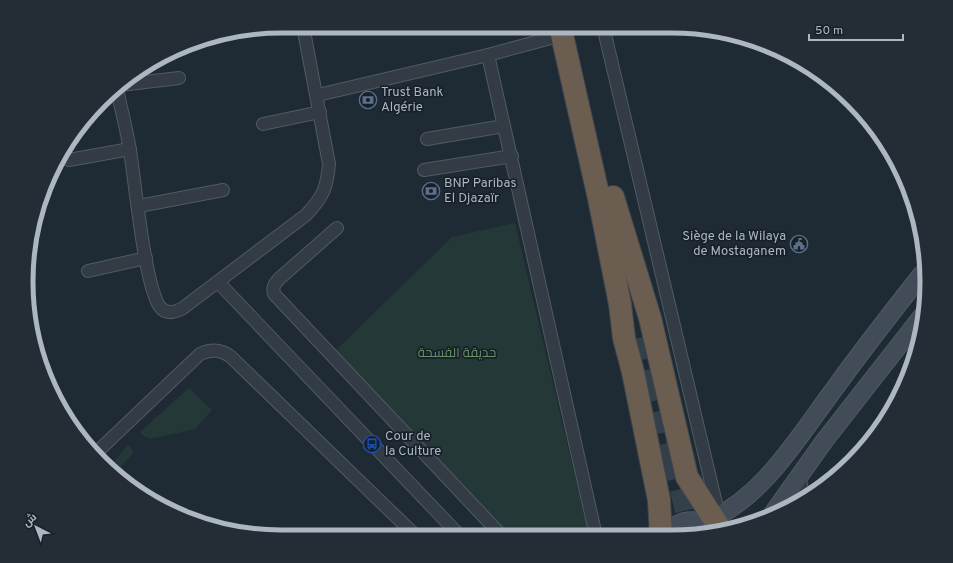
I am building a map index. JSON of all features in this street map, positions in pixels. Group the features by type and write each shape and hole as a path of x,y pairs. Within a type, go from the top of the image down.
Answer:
{"highway":[{"path":"566,33 640,338"},
{"path":"606,200 650,318 687,477 716,524"},
{"path":"606,200 624,338 633,372 659,500 661,530"}],"main road":[{"path":"670,530 683,522 694,520 716,524 748,496 781,461 920,277"},
{"path":"778,505 799,475 916,323"}],"street":[{"path":"118,95 130,150 146,258 155,300 161,309 167,312 174,312 183,308 306,215 320,200 327,184 329,164 318,95 305,33"},
{"path":"318,95 488,55 553,33"},
{"path":"605,33 716,524"},
{"path":"488,55 512,156 595,530"},
{"path":"129,85 179,78"},
{"path":"263,124 320,112"},
{"path":"427,139 504,126"},
{"path":"69,160 130,150"},
{"path":"424,170 512,156"},
{"path":"139,206 223,190"},
{"path":"337,228 274,284 274,294 496,530"},
{"path":"88,271 146,258"},
{"path":"218,282 454,530"},
{"path":"99,450 200,354 206,351 220,351 231,357 410,530"},
{"path":"799,475 803,493"}],"green space":[{"name":"حديقة الفسحة","path":"515,223 588,530 505,530 333,353 452,237"},
{"path":"189,388 212,410 195,429 153,438 147,438 140,432"},
{"path":"128,445 132,448 133,453 119,469 113,463"}],"tunnel":[{"path":"643,337 657,395"},
{"path":"647,380 671,475"},
{"path":"673,457 690,529"}],"place":[{"name":"Trust Bank Algérie","path":"368,100"},
{"name":"BNP Paribas El Djazaïr","path":"431,191"},
{"name":"Siège de la Wilaya de Mostaganem","path":"799,244"},
{"name":"Cour de la Culture","path":"372,444"}]}
